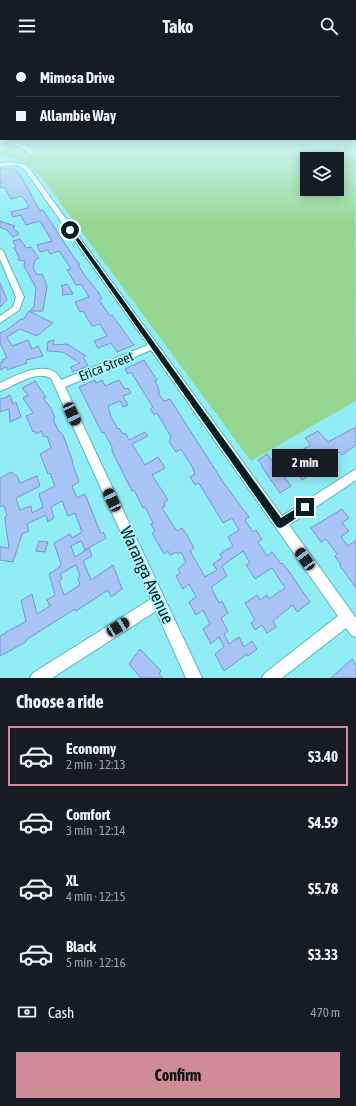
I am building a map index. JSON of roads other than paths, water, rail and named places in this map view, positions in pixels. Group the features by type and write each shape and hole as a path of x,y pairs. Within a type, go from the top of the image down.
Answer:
{"street":[{"path":"25,166 356,630"},
{"path":"0,251 3,269 20,294 20,300 12,311 0,320"},
{"name":"Erica Street","path":"59,385 153,346"},
{"path":"0,387 43,371 53,374 59,385"},
{"name":"Waranga Avenue","path":"59,385 194,678"},
{"path":"280,524 356,474"},
{"path":"38,678 159,602"},
{"path":"270,678 347,618"}]}
